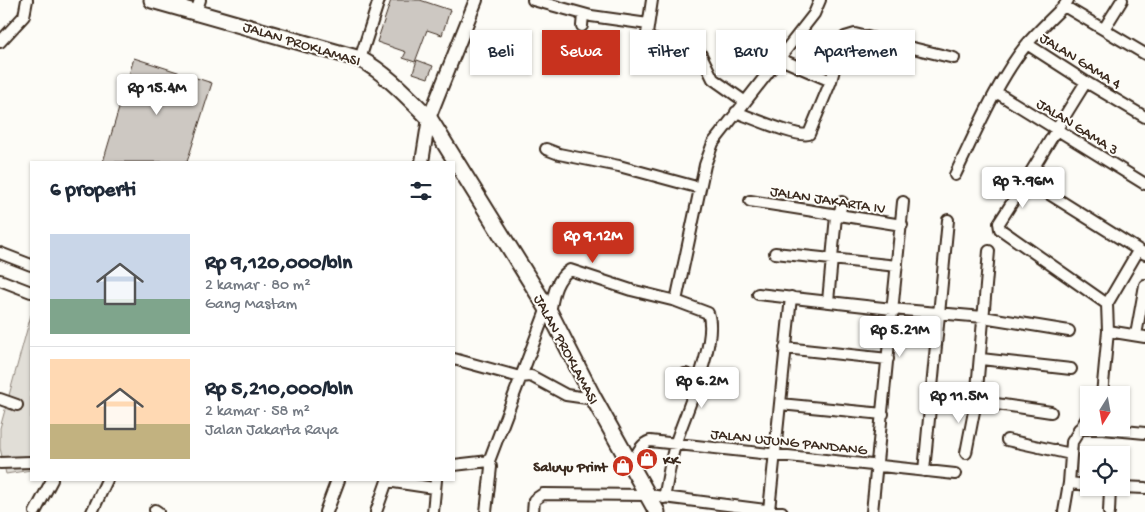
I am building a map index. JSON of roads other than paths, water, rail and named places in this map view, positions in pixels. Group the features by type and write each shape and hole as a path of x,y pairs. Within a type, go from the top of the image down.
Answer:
{"main road":[{"name":"JALAN PROKLAMASI","path":"152,0 198,6 360,58 369,63 409,98 429,118 548,310 594,399 648,495 661,505"}],"street":[{"path":"0,42 24,16 27,0"},
{"path":"360,58 379,0"},
{"path":"422,161 429,118 476,0"},
{"path":"533,0 583,14 648,24"},
{"path":"652,0 647,34 651,39 700,53 713,79 744,101"},
{"path":"786,48 814,14 820,0"},
{"path":"1104,29 1122,0"},
{"path":"955,175 1012,64 1027,44 1066,3 1145,54"},
{"path":"582,26 583,14"},
{"path":"736,112 784,130 808,135 811,133 831,81 840,45 845,37 849,35 855,34 954,58"},
{"name":"JALAN GAMA 4","path":"1027,44 1145,117"},
{"path":"786,61 831,81"},
{"path":"676,301 705,165 713,143 765,75"},
{"path":"1086,82 1027,180 998,223 999,228 1107,304"},
{"name":"JALAN GAMA 3","path":"996,92 1145,184"},
{"path":"546,149 559,154 619,166 700,188"},
{"path":"1027,180 1141,252 1107,304 1108,331 1103,386"},
{"name":"JALAN JAKARTA IV","path":"750,201 902,225"},
{"path":"828,302 831,259 842,202"},
{"path":"872,512 903,202"},
{"path":"924,470 948,220"},
{"path":"966,452 976,401 981,359 982,316 989,251"},
{"path":"0,253 30,265"},
{"path":"775,253 897,266"},
{"path":"486,512 491,466 489,462 548,310 555,286 570,270 631,290 676,301 708,313 710,335 700,379 676,443 661,505 782,512"},
{"path":"0,280 30,292"},
{"path":"1108,331 1140,336 1145,285"},
{"path":"758,294 892,309 982,316 1069,331"},
{"path":"769,510 791,297"},
{"path":"785,348 888,358"},
{"path":"455,359 520,378 531,376 566,395 594,399"},
{"path":"981,359 1071,369"},
{"path":"685,374 700,379"},
{"path":"0,399 17,405"},
{"path":"976,401 1051,412"},
{"path":"780,404 883,414"},
{"path":"1064,512 1069,483 1072,442 1079,429"},
{"path":"1130,431 1145,433"},
{"path":"1007,440 1071,454"},
{"name":"JALAN UJUNG PANDANG","path":"632,464 646,442 676,443 955,474"},
{"path":"0,463 30,462"},
{"path":"455,465 489,462"},
{"path":"35,512 51,481"},
{"path":"95,511 107,481"},
{"path":"326,512 336,481"},
{"path":"376,512 388,481 435,484 433,512"},
{"path":"1069,483 1080,484"},
{"path":"1130,487 1145,488"},
{"path":"533,512 534,500 543,494 648,495"},
{"path":"1108,512 1109,496"}],"place":[{"name":"KK","path":"647,459"},
{"name":"Saluyu Print","path":"623,466"}]}
